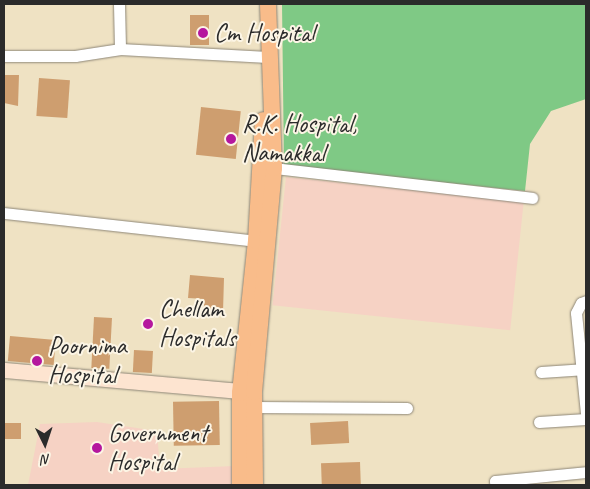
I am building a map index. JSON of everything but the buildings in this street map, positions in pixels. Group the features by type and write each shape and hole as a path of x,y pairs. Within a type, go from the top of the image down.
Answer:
{"main road":[{"path":"240,485 274,168 268,4"},
{"path":"255,485 249,397 256,241 269,51"}],"street":[{"path":"119,4 120,49"},
{"path":"4,56 75,56 120,49 269,51"},
{"path":"274,168 532,198"},
{"path":"4,213 256,241"},
{"path":"586,301 581,303 576,313 586,414"},
{"path":"541,372 583,369"},
{"path":"4,370 249,397 407,408"},
{"path":"539,422 586,419"},
{"path":"496,485 495,480 586,472"}],"shaded area":[{"path":"286,177 524,202 510,330 273,305"},
{"name":"Government Hospital","path":"97,422 157,431 160,469 235,466 235,485 28,485 40,424"}],"green space":[{"path":"282,4 586,4 586,99 551,111 530,144 525,191 284,166"}],"place":[{"name":"Cm Hospital","path":"203,33"},
{"name":"R.K. Hospital, Namakkal","path":"231,139"},
{"name":"Chellam Hospitals","path":"148,324"},
{"name":"Poornima Hospital","path":"37,361"},
{"name":"Government Hospital","path":"97,448"}]}
